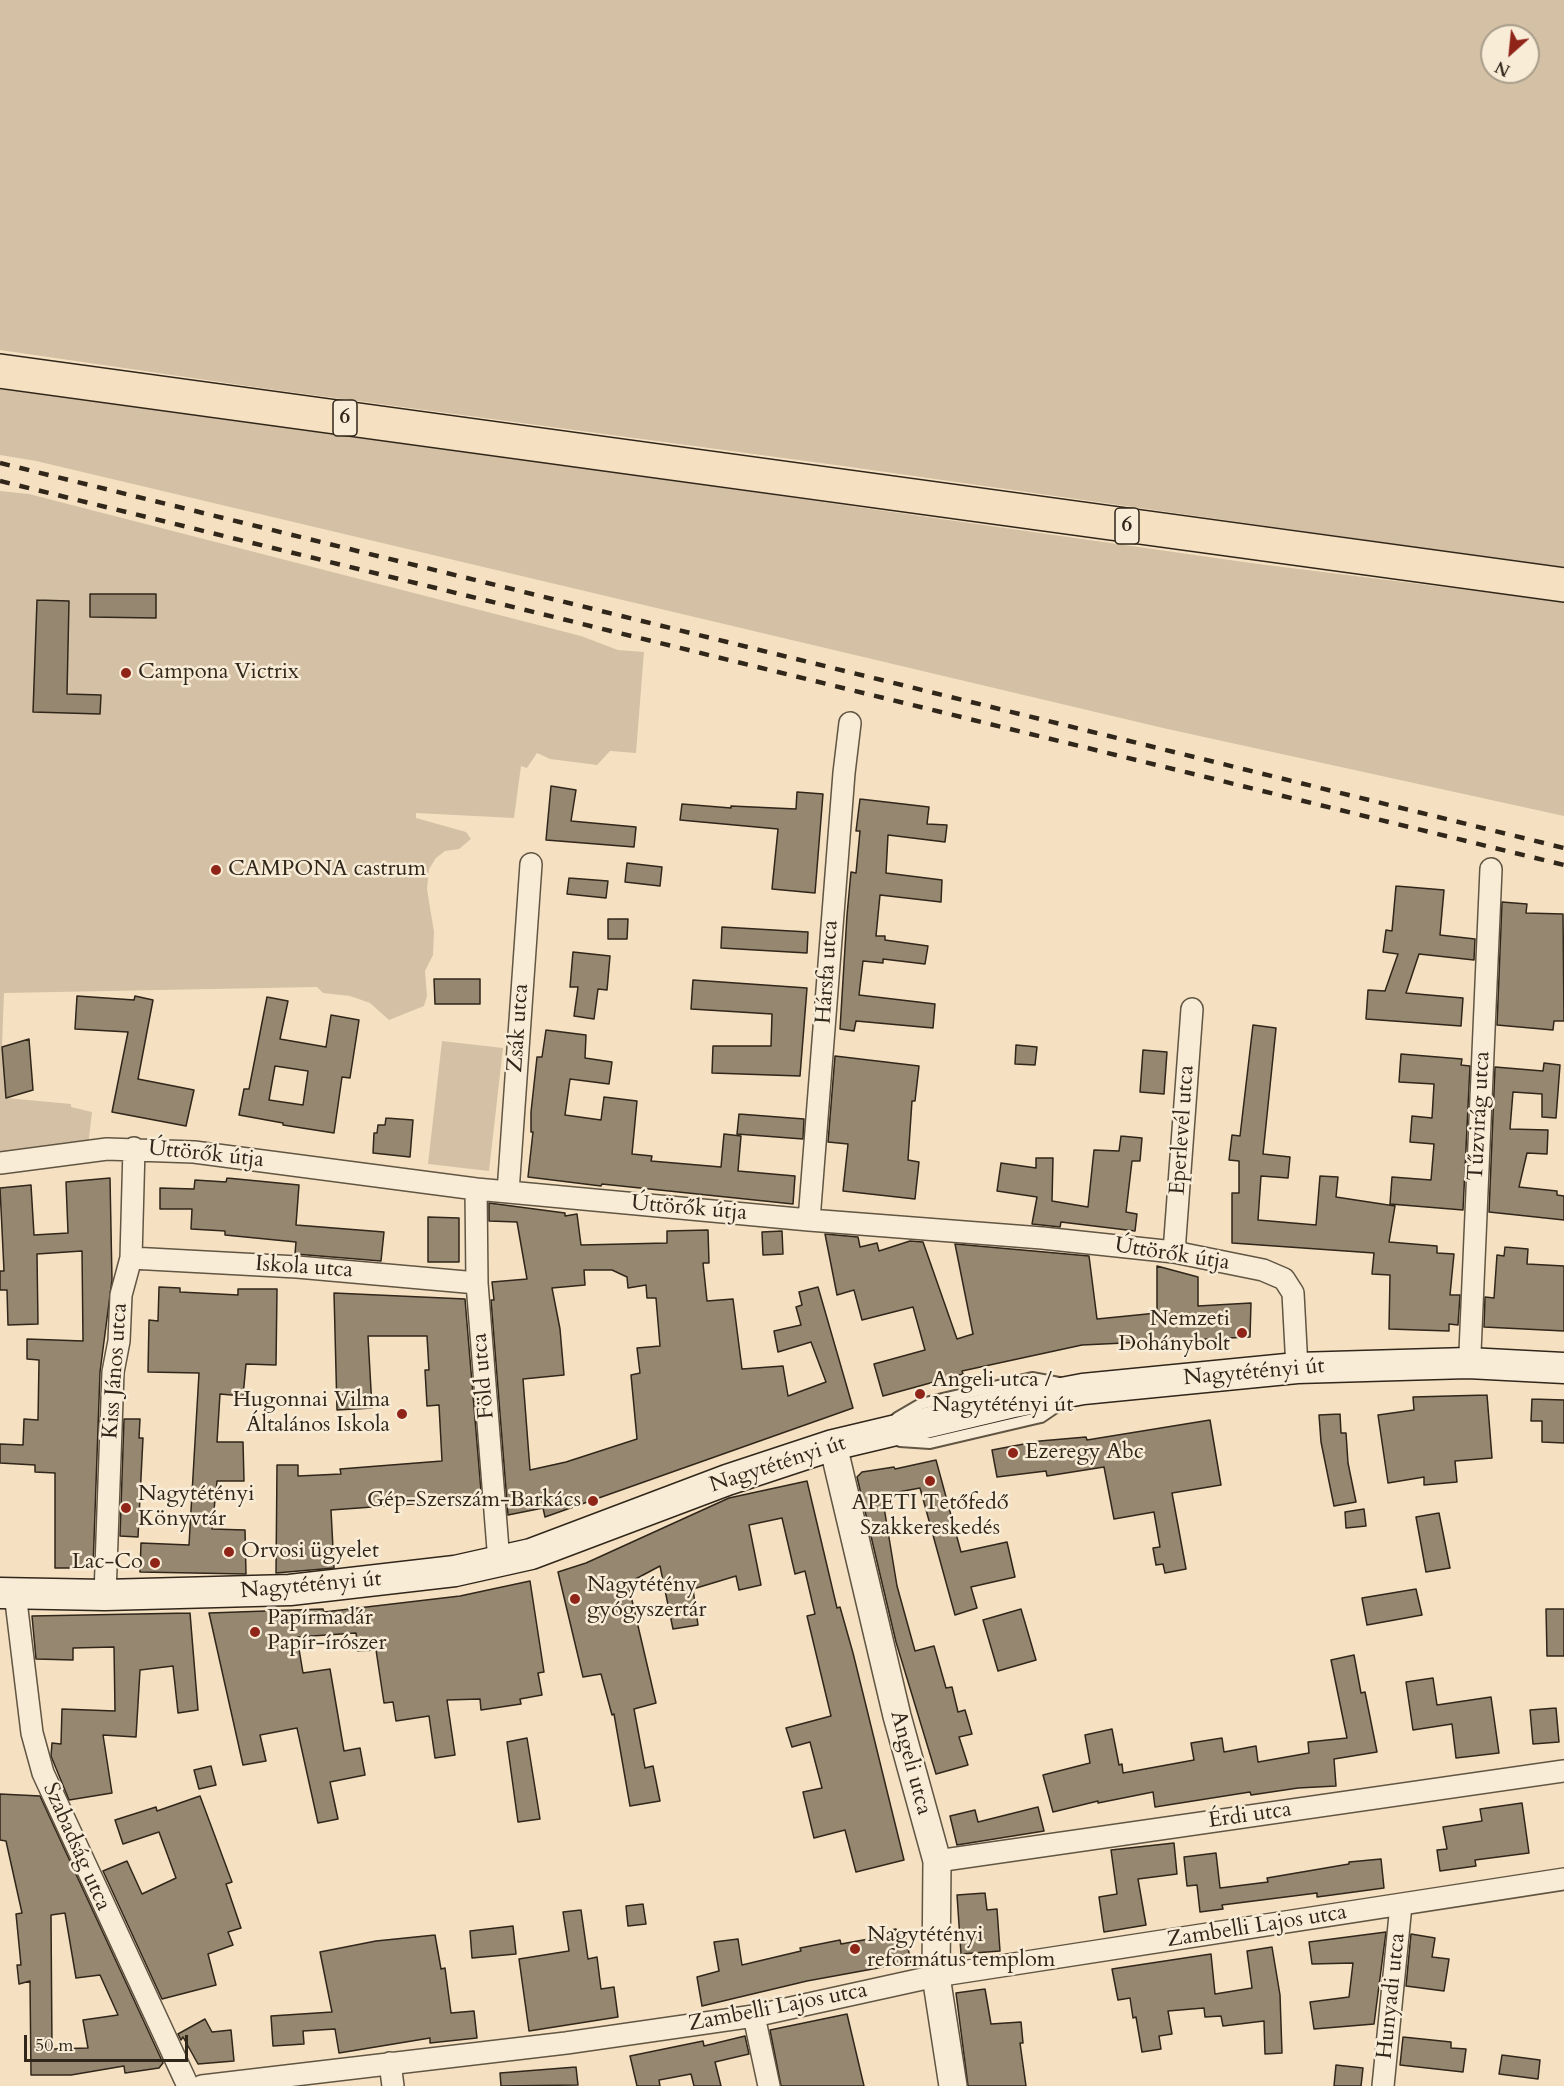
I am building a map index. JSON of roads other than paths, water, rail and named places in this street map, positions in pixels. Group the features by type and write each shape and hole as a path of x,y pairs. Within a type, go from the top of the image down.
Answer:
{"main road":[{"name":"6","path":"0,371 1564,585"},
{"name":"Nagytétényi út","path":"8,1593 105,1595 290,1590 455,1571 499,1562 549,1547 726,1480 833,1445 1014,1402 1083,1389 1297,1368 1468,1362 1564,1368"}],"street":[{"name":"Hársfa utca","path":"809,1220 843,784 850,723"},
{"name":"Zsák utca","path":"508,1192 531,864"},
{"name":"Tűzvirág utca","path":"1468,1362 1491,869"},
{"name":"Eperlevél utca","path":"1174,1252 1192,1009"},
{"name":"Úttörők útja","path":"0,1162 134,1148 195,1152 476,1189 809,1220 1042,1238 1174,1252 1263,1270 1284,1279 1293,1293 1297,1368"},
{"name":"Kiss János utca","path":"105,1595 113,1372 119,1341 121,1295 131,1258 134,1148"},
{"name":"Föld utca","path":"476,1189 477,1283 499,1562"},
{"name":"Iskola utca","path":"131,1258 297,1267 477,1283"},
{"name":"Angeli utca","path":"833,1445 897,1716 937,1861 936,1976 953,2086"},
{"name":"Szabadság utca","path":"8,1593 32,1733 43,1773 188,2086"},
{"name":"Érdi utca","path":"937,1861 1564,1771"},
{"name":"Zambelli Lajos utca","path":"202,2086 566,2043 754,2016 936,1976 1564,1879"},
{"name":"Hunyadi utca","path":"1383,2086 1401,1905"},
{"path":"754,2016 769,2086"},
{"path":"390,2063 393,2086"}],"railway":[{"path":"0,463 1564,848"},
{"path":"0,481 1564,865"}],"place":[{"name":"Campona Victrix","path":"126,673"},
{"name":"CAMPONA castrum","path":"216,870"},
{"name":"Nemzeti Dohánybolt","path":"1242,1333"},
{"name":"Angeli utca / Nagytétényi út","path":"920,1394"},
{"name":"Hugonnai Vilma Általános Iskola","path":"402,1414"},
{"name":"Ezeregy Abc","path":"1013,1453"},
{"name":"APETI Tetőfedő Szakkereskedés","path":"930,1481"},
{"name":"Gép-Szerszám-Barkács","path":"593,1501"},
{"name":"Nagytétényi Könyvtár","path":"126,1508"},
{"name":"Orvosi ügyelet","path":"229,1552"},
{"name":"Lac-Co","path":"155,1563"},
{"name":"Nagytétény gyógyszertár","path":"575,1599"},
{"name":"Papírmadár Papír-írószer","path":"255,1632"},
{"name":"Nagytétényi református templom","path":"855,1949"}]}
